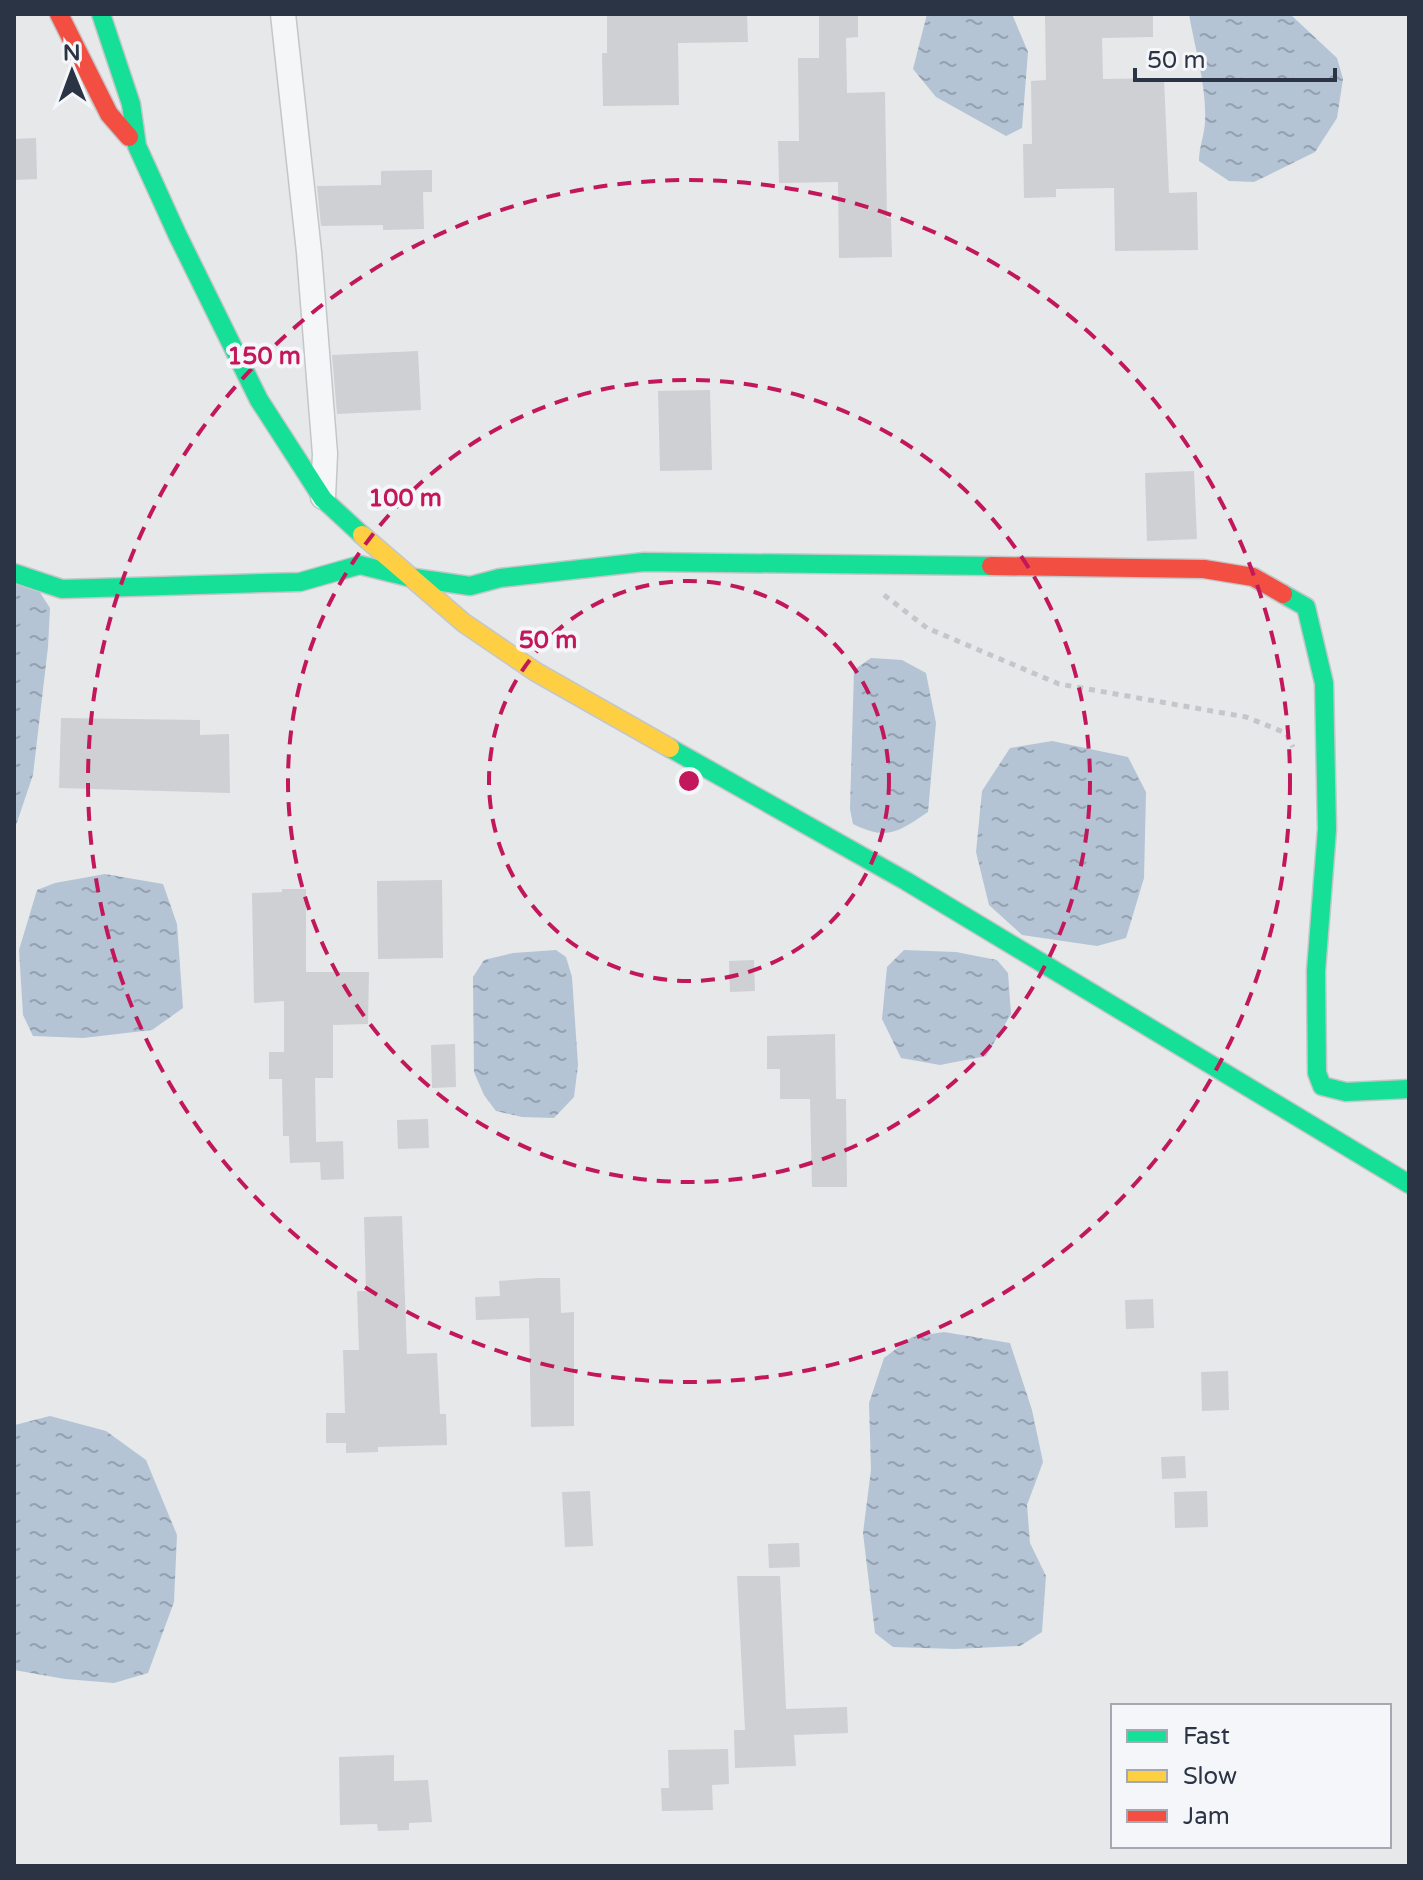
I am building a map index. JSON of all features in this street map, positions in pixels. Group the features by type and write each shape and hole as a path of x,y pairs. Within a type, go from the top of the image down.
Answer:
{"main road":[{"path":"59,14 109,114 137,146"},
{"path":"101,14 131,104 137,146 259,400 323,499 408,577 464,623 536,672 906,881 1409,1184"},
{"path":"14,573 62,589 300,582 360,565 408,577 470,586 500,578 644,562 1204,569 1253,577 1306,607 1324,683 1327,829 1316,971 1317,1073 1322,1086 1346,1092 1409,1089"}],"street":[{"path":"283,14 309,252 325,454 323,499"}],"path":[{"path":"880,592 927,628 1059,684 1246,717 1286,733 1299,758"}],"water":[{"path":"927,14 1012,14 1028,52 1022,128 1006,136 936,97 913,69"},
{"path":"1189,14 1290,14 1337,58 1343,79 1337,118 1315,152 1254,182 1229,181 1199,161 1205,109"},
{"path":"14,580 39,591 50,608 33,775 14,831"},
{"path":"871,658 902,660 926,673 936,723 928,812 900,829 884,833 853,824 850,809 854,670"},
{"path":"1052,741 1128,757 1146,792 1144,878 1126,938 1097,946 1022,935 989,905 976,852 982,791 1010,748"},
{"path":"105,874 163,884 177,924 183,1008 152,1030 83,1038 33,1036 23,1015 19,950 37,890 55,883"},
{"path":"556,950 566,957 572,977 578,1065 574,1097 554,1118 522,1117 496,1111 484,1095 474,1072 473,977 484,960 513,953"},
{"path":"904,950 956,952 997,960 1008,973 1011,1014 986,1056 940,1065 901,1058 882,1019 887,967"},
{"path":"944,1332 1010,1343 1032,1410 1043,1462 1027,1505 1030,1543 1046,1576 1042,1632 1020,1646 955,1649 893,1647 875,1633 863,1533 871,1470 869,1403 884,1358 912,1337"},
{"path":"50,1416 106,1431 146,1460 177,1535 174,1602 148,1673 114,1683 14,1670 14,1428 15,1425"}],"building":[{"path":"607,14 747,14 748,42 678,43 679,105 603,106 602,53 607,53"},
{"path":"819,14 858,14 858,37 846,38 847,93 885,92 887,218 891,218 892,257 839,258 838,182 779,183 778,141 799,141 798,58 819,58"},
{"path":"1045,14 1153,14 1153,37 1102,38 1103,79 1164,78 1169,193 1197,192 1198,250 1115,251 1114,188 1056,189 1056,197 1024,198 1023,144 1032,144 1031,81 1046,80"},
{"path":"36,138 37,179 14,180 14,139"},
{"path":"432,170 432,192 423,192 424,229 383,230 383,225 321,226 317,186 381,185 381,171"},
{"path":"418,351 421,410 337,414 332,355"},
{"path":"710,390 712,470 660,471 658,391"},
{"path":"1194,471 1197,539 1147,541 1145,473"},
{"path":"61,718 200,720 200,735 229,734 230,793 59,788"},
{"path":"442,880 443,958 378,959 377,881"},
{"path":"282,889 306,889 306,972 369,972 368,1024 333,1025 333,1078 315,1078 316,1142 343,1141 344,1179 321,1180 320,1162 290,1163 289,1136 283,1136 282,1079 269,1079 269,1052 284,1052 284,1001 254,1003 252,893 282,892"},
{"path":"754,960 755,991 730,992 729,961"},
{"path":"835,1034 836,1099 846,1099 847,1187 812,1187 810,1099 780,1099 780,1069 767,1069 767,1036"},
{"path":"455,1044 456,1087 432,1088 431,1045"},
{"path":"428,1119 429,1148 398,1149 397,1120"},
{"path":"402,1216 407,1354 437,1353 440,1414 446,1414 447,1445 378,1447 378,1452 346,1453 346,1443 326,1443 326,1413 345,1413 343,1350 359,1350 357,1291 366,1291 364,1217"},
{"path":"560,1278 561,1313 574,1312 574,1426 531,1427 529,1318 476,1320 475,1297 500,1296 499,1281"},
{"path":"1153,1299 1154,1328 1126,1329 1125,1300"},
{"path":"1228,1371 1229,1410 1202,1411 1201,1372"},
{"path":"1185,1456 1186,1478 1162,1479 1161,1457"},
{"path":"590,1491 593,1546 565,1547 562,1492"},
{"path":"1207,1491 1208,1527 1175,1528 1174,1492"},
{"path":"799,1543 800,1567 769,1568 768,1544"},
{"path":"737,1576 780,1576 786,1709 847,1707 848,1733 794,1735 796,1766 735,1768 734,1730 745,1730"},
{"path":"728,1749 729,1784 712,1785 713,1810 662,1811 661,1788 669,1788 668,1750"},
{"path":"394,1755 394,1781 428,1780 432,1822 409,1823 409,1830 378,1831 377,1824 340,1825 339,1757"}],"traffic: fast":[{"path":"101,14 131,104 137,146 259,400 323,499 362,535"},
{"path":"14,573 62,589 300,582 360,565 408,577 470,586 500,578 644,562 991,566"},
{"path":"1283,594 1306,607 1324,683 1327,829 1316,971 1317,1073 1322,1086 1346,1092 1409,1089"},
{"path":"670,748 906,881 1409,1184"}],"traffic: slow":[{"path":"362,535 464,623 536,672 670,748"}],"traffic: jam":[{"path":"59,14 109,114 129,137"},
{"path":"991,566 1204,569 1253,577 1283,594"}]}
